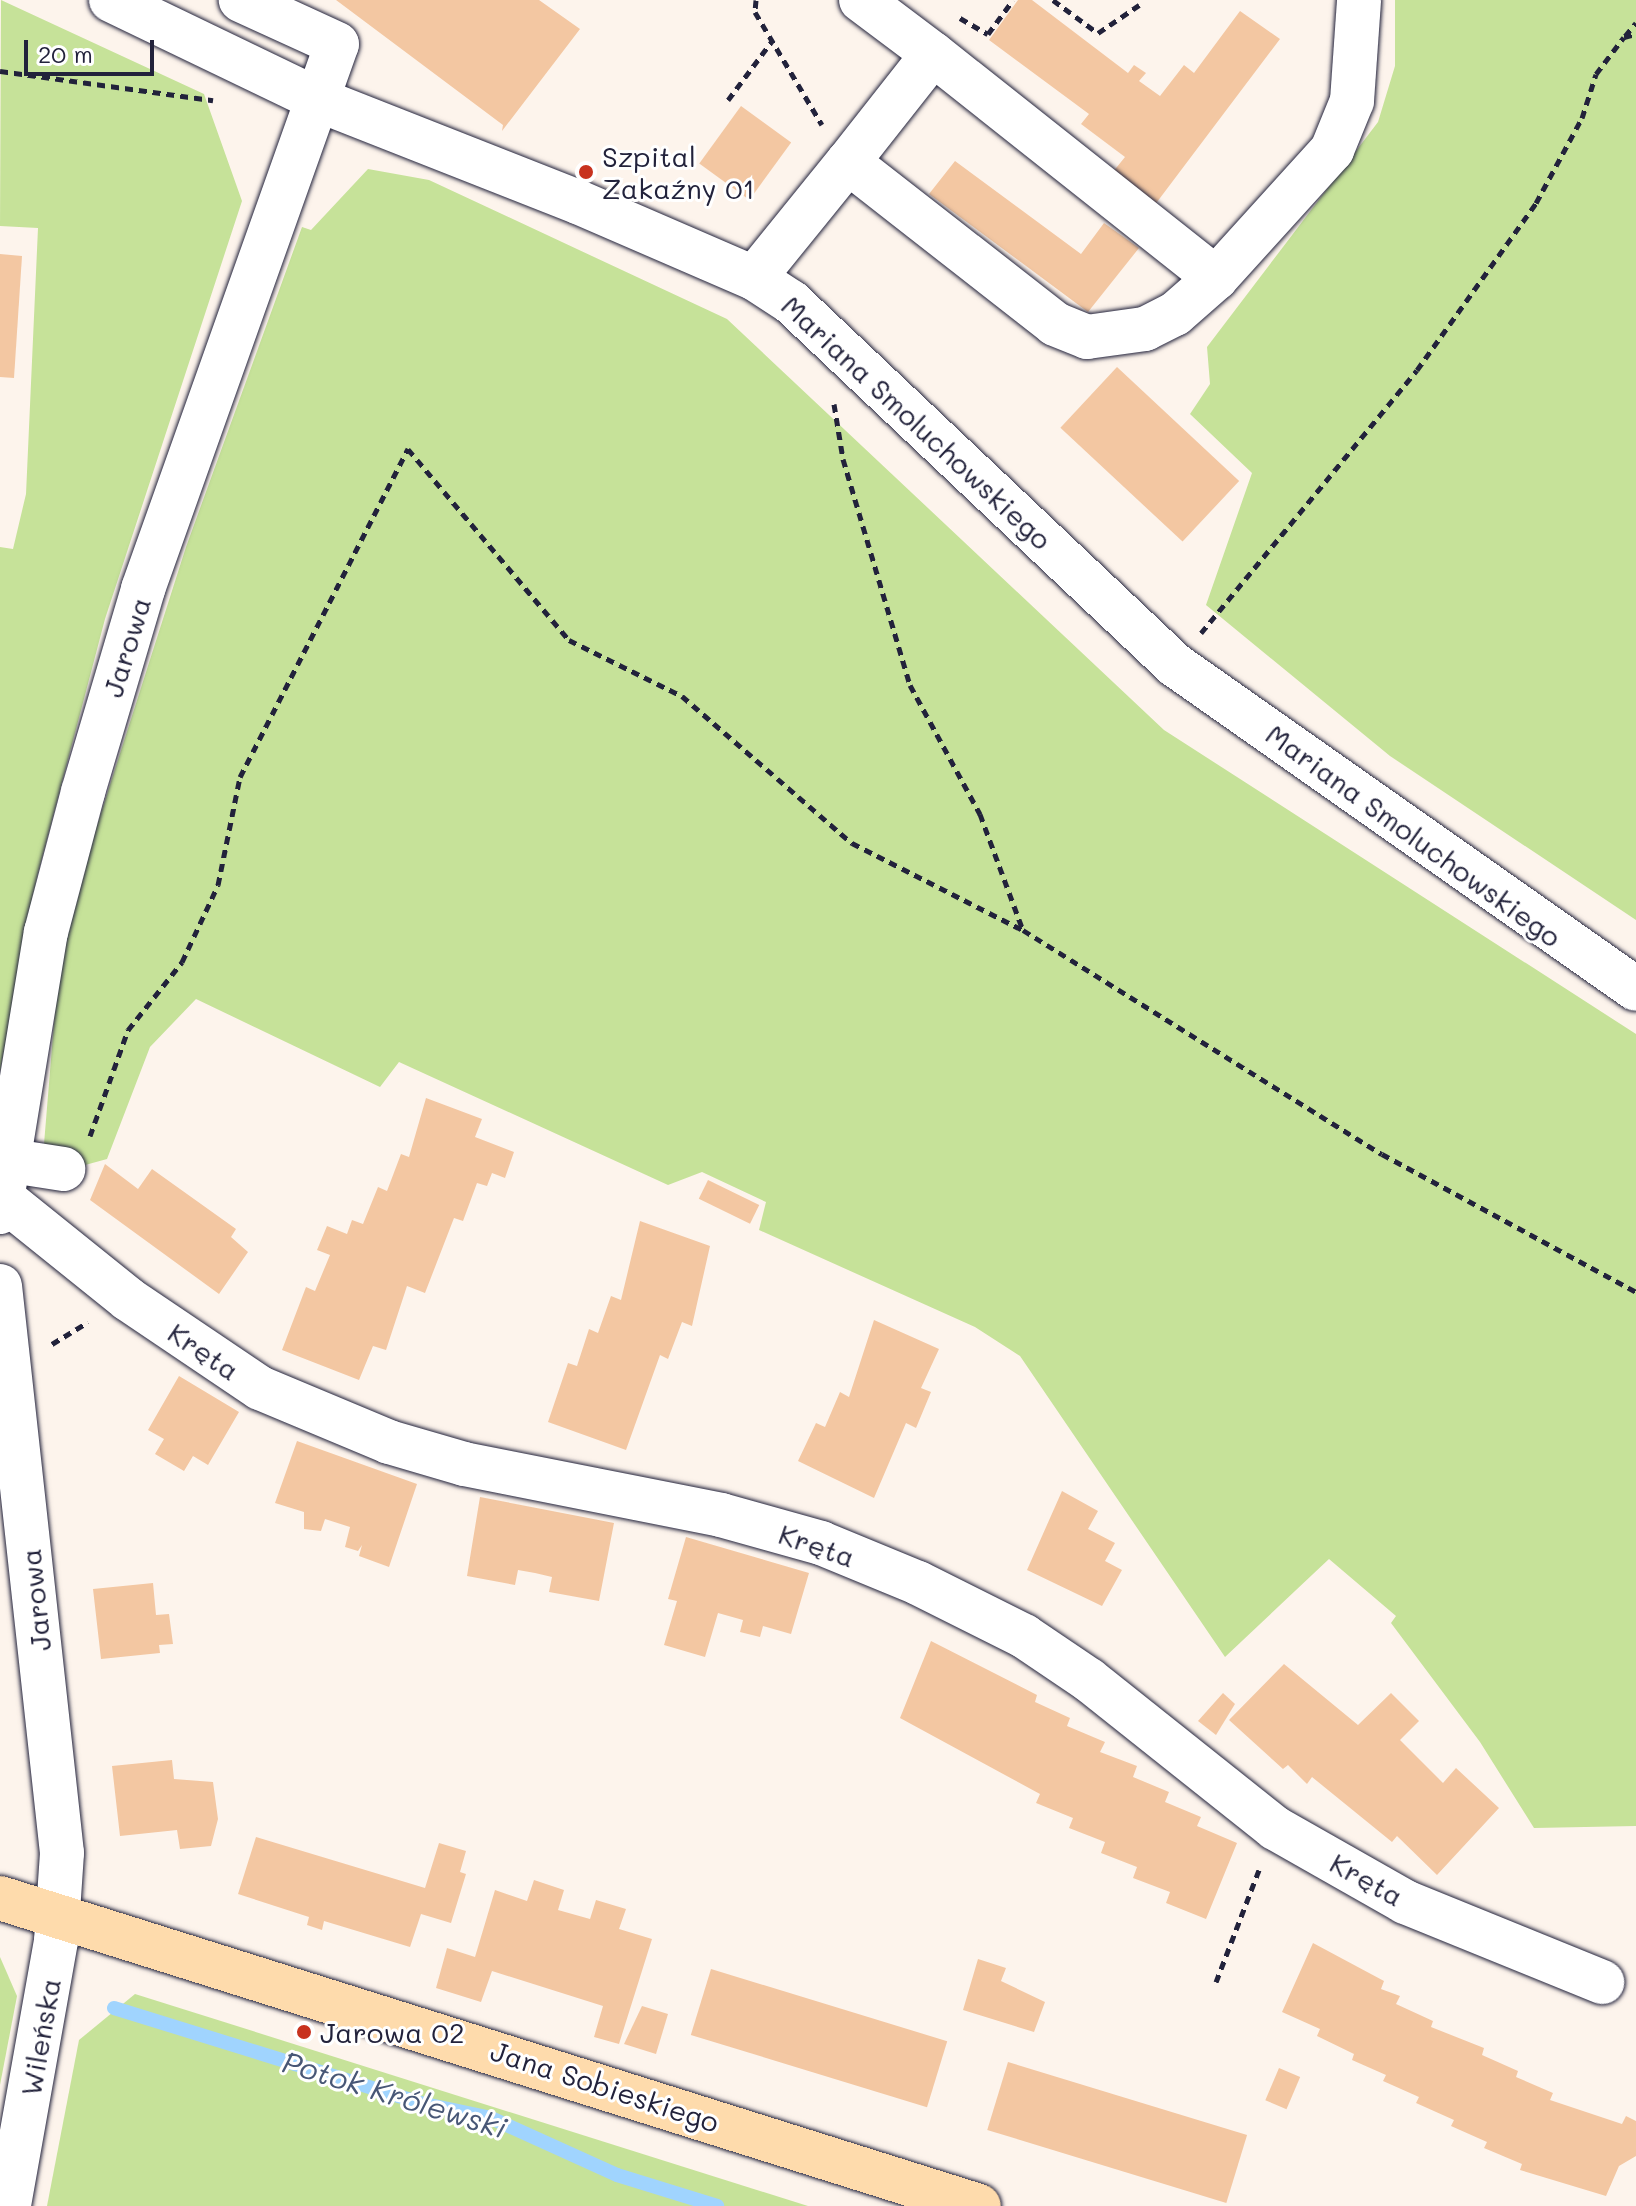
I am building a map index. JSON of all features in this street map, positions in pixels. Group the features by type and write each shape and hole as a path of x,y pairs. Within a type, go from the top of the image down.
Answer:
{"main road":[{"name":"Jana Sobieskiego","path":"0,1898 979,2206"}],"street":[{"name":"Mariana Smoluchowskiego","path":"111,0 159,10 319,100 754,278 791,302 1175,665 1636,989"},
{"name":"Jarowa","path":"4,1192 46,932 83,792 143,589 337,44 241,0"},
{"path":"861,0 1216,278"},
{"path":"848,162 1055,324 1087,337 1145,329 1175,314 1216,278 1332,150 1352,101 1359,0"},
{"path":"754,278 933,54"},
{"path":"4,1192 63,1169"},
{"name":"Kręta","path":"4,1192 209,1356 319,1416 464,1464 735,1519 821,1543 918,1583 1024,1636 1089,1680 1275,1828 1405,1902 1602,1982"},
{"name":"Jarowa","path":"0,1286 17,1342 60,1824 60,1915"},
{"name":"Wileńska","path":"9,2206 60,1915"}],"path":[{"path":"756,0 755,12 848,162"},
{"path":"962,15 988,34 1013,0"},
{"path":"1053,0 1098,33 1139,5"},
{"path":"1175,665 1426,358 1536,203 1582,118 1596,74 1636,23"},
{"path":"1624,37 1636,34"},
{"path":"728,100 772,41"},
{"path":"0,71 204,103 228,94"},
{"path":"832,343 831,385 843,459 900,655 980,814 1023,930"},
{"path":"63,1169 85,1149 128,1030 182,962 218,885 240,777 408,449 569,640 682,696 852,843 1023,930 1382,1154 1636,1292"},
{"path":"17,1342 98,1317"},
{"path":"1216,1982 1275,1828"}],"green space":[{"path":"1,0 204,94 242,201 105,619 36,881 0,1072 0,547 13,549 26,494 38,228 0,226"},
{"path":"1395,0 1636,0 1636,920 1390,756 1206,605 1252,473 1190,414 1210,384 1207,347 1378,122 1395,66"},
{"path":"368,169 429,180 727,319 1164,730 1636,1034 1636,1826 1534,1828 1480,1742 1391,1623 1396,1616 1329,1559 1225,1657 1020,1356 975,1327 759,1230 766,1202 702,1172 668,1185 399,1062 380,1087 196,999 150,1047 107,1159 67,1170 44,1144 61,938 186,547 302,227 311,230"},
{"path":"0,1957 17,1996 0,2085"},
{"path":"135,1994 808,2206 47,2206 79,2040"}],"building":[{"path":"336,0 539,0 580,29 502,131 503,125"},
{"path":"1018,0 1032,0 1128,73 1134,65 1146,73 1139,81 1160,96 1184,65 1194,73 1240,11 1280,39 1151,210 1108,178 1125,157 1081,124 1089,114 989,40"},
{"path":"741,106 791,142 749,200 699,163"},
{"path":"955,161 1081,254 1104,223 1139,248 1088,312 929,194"},
{"path":"0,254 22,256 14,378 0,377"},
{"path":"1117,367 1239,481 1183,542 1060,428"},
{"path":"426,1098 482,1119 475,1137 514,1152 505,1178 492,1173 487,1186 477,1183 463,1221 454,1218 425,1293 407,1286 386,1350 373,1346 359,1380 282,1350 306,1287 315,1291 330,1255 317,1250 327,1226 347,1234 352,1220 363,1224 378,1187 387,1191 401,1154 409,1157"},
{"path":"105,1164 138,1189 152,1169 236,1229 231,1237 248,1252 219,1294 90,1200"},
{"path":"708,1180 759,1205 750,1224 699,1199"},
{"path":"640,1221 710,1246 692,1326 682,1322 668,1359 660,1355 626,1450 548,1422 568,1363 577,1366 589,1329 598,1333 611,1296 621,1300"},
{"path":"874,1320 939,1349 921,1388 931,1392 916,1428 906,1423 874,1498 798,1461 816,1423 825,1427 840,1392 849,1397"},
{"path":"179,1376 239,1412 208,1465 193,1456 184,1471 155,1454 164,1439 148,1430"},
{"path":"297,1441 417,1484 389,1567 359,1556 362,1545 358,1551 345,1547 350,1527 325,1519 321,1531 304,1529 304,1512 275,1503"},
{"path":"1062,1491 1098,1511 1088,1529 1115,1543 1105,1561 1122,1570 1102,1606 1027,1570"},
{"path":"480,1497 614,1523 599,1601 549,1592 552,1577 535,1573 518,1570 515,1585 467,1576"},
{"path":"686,1537 809,1573 791,1634 763,1626 760,1637 740,1632 743,1620 718,1613 705,1657 664,1645 677,1601 668,1599"},
{"path":"153,1583 156,1615 169,1614 173,1644 159,1645 160,1653 101,1659 93,1589"},
{"path":"931,1641 1037,1695 1035,1702 1070,1718 1067,1726 1105,1742 1100,1752 1137,1766 1133,1777 1169,1792 1165,1802 1201,1817 1197,1826 1237,1843 1206,1919 1166,1903 1170,1892 1133,1878 1137,1867 1101,1853 1105,1842 1069,1828 1073,1818 1036,1803 1040,1794 900,1718"},
{"path":"1284,1664 1358,1725 1391,1693 1419,1721 1400,1740 1443,1783 1456,1768 1499,1808 1437,1875 1397,1836 1392,1842 1312,1777 1307,1784 1288,1765 1283,1769 1229,1720"},
{"path":"1223,1693 1235,1704 1216,1735 1198,1721"},
{"path":"172,1760 174,1779 213,1782 218,1819 211,1846 180,1849 177,1830 120,1836 112,1766"},
{"path":"256,1837 425,1888 439,1843 466,1851 460,1872 466,1874 451,1923 421,1914 410,1947 324,1921 322,1930 307,1925 309,1917 238,1894"},
{"path":"534,1880 564,1890 558,1910 590,1919 596,1900 626,1909 619,1929 652,1939 619,2044 594,2037 603,2006 492,1971 481,2002 436,1988 447,1948 475,1957 495,1890 527,1901"},
{"path":"1313,1943 1384,1981 1381,1989 1400,1996 1396,2004 1433,2021 1431,2027 1484,2048 1482,2055 1518,2071 1516,2077 1553,2093 1550,2100 1622,2124 1626,2116 1636,2121 1636,2156 1619,2166 1606,2196 1520,2170 1522,2164 1484,2148 1487,2142 1451,2126 1454,2120 1416,2103 1419,2097 1383,2081 1386,2075 1352,2060 1354,2054 1317,2036 1320,2029 1282,2012"},
{"path":"978,1959 1006,1968 1001,1981 1045,2002 1034,2032 963,2010"},
{"path":"711,1969 947,2041 927,2107 691,2035"},
{"path":"642,2006 668,2014 656,2054 624,2044"},
{"path":"1008,2062 1247,2135 1226,2203 987,2130"},
{"path":"1279,2068 1300,2077 1286,2109 1265,2100"}],"waterway":[{"name":"Potok Królewski","path":"114,2008 425,2104 491,2118 617,2175 717,2206"}],"place":[{"name":"Szpital Zakaźny 01","path":"586,172"},
{"name":"Jarowa 02","path":"304,2032"}]}
